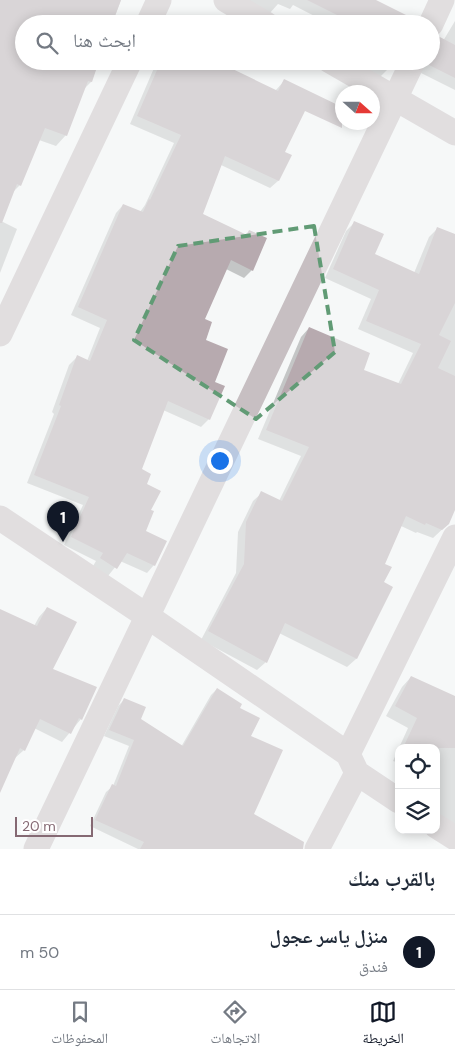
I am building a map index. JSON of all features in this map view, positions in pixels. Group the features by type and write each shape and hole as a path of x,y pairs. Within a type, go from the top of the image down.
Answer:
{"street":[{"path":"152,15 159,0"},
{"path":"226,0 251,15"},
{"path":"435,15 442,0"},
{"path":"0,334 126,70"},
{"path":"345,70 455,133"},
{"path":"36,849 408,70"},
{"path":"0,518 148,616 352,763 395,797"},
{"path":"317,849 352,763 455,537"},
{"path":"440,829 455,838"}],"highlighted area":[{"path":"314,226 335,352 256,419 134,340 178,246"}],"building":[{"path":"0,0 121,0 115,15 15,15 15,70 96,70 92,82 88,81 67,136 45,128 21,186 17,184 2,223 0,223"},
{"path":"307,0 376,0 406,15 337,15"},
{"path":"440,37 455,45 455,78 439,70"},
{"path":"157,70 235,70 278,91 284,79 335,104 335,125 305,111 285,152 292,155 279,181 225,156 203,214 247,235 249,230 267,238 253,271 231,260 205,319 212,322 206,340 228,349 215,382 225,386 210,420 168,401 142,469 151,474 147,484 161,491 151,510 154,511 146,531 167,541 155,566 127,553 117,569 100,558 103,553 71,537 89,497 34,475 61,406 59,405 77,355 90,361 107,320 78,307 123,204 143,212 181,135 137,116"},
{"path":"354,221 384,234 375,254 419,274 437,227 455,234 455,303 439,335 451,341 438,368 455,376 455,510 449,524 442,530 426,523 425,525 406,516 385,564 392,567 384,582 393,587 357,659 285,623 267,663 208,631 244,564 246,522 261,491 282,501 309,447 266,430 309,327 370,353 364,370 401,384 421,344 366,321 379,290 333,269"},
{"path":"47,607 77,622 53,669 97,687 82,720 79,718 71,734 40,719 25,751 20,748 0,793 0,609 37,626"},
{"path":"411,676 455,696 455,748 440,748 440,744 405,744 417,718 395,706"},
{"path":"217,688 242,704 240,708 260,718 251,736 283,750 254,814 304,842 303,849 140,849 144,842 95,820 112,784 116,786 134,740 109,730 124,698 146,707 141,719 183,746"}],"place":[{"name":"منزل ياسر عجول","path":"63,542"}]}
